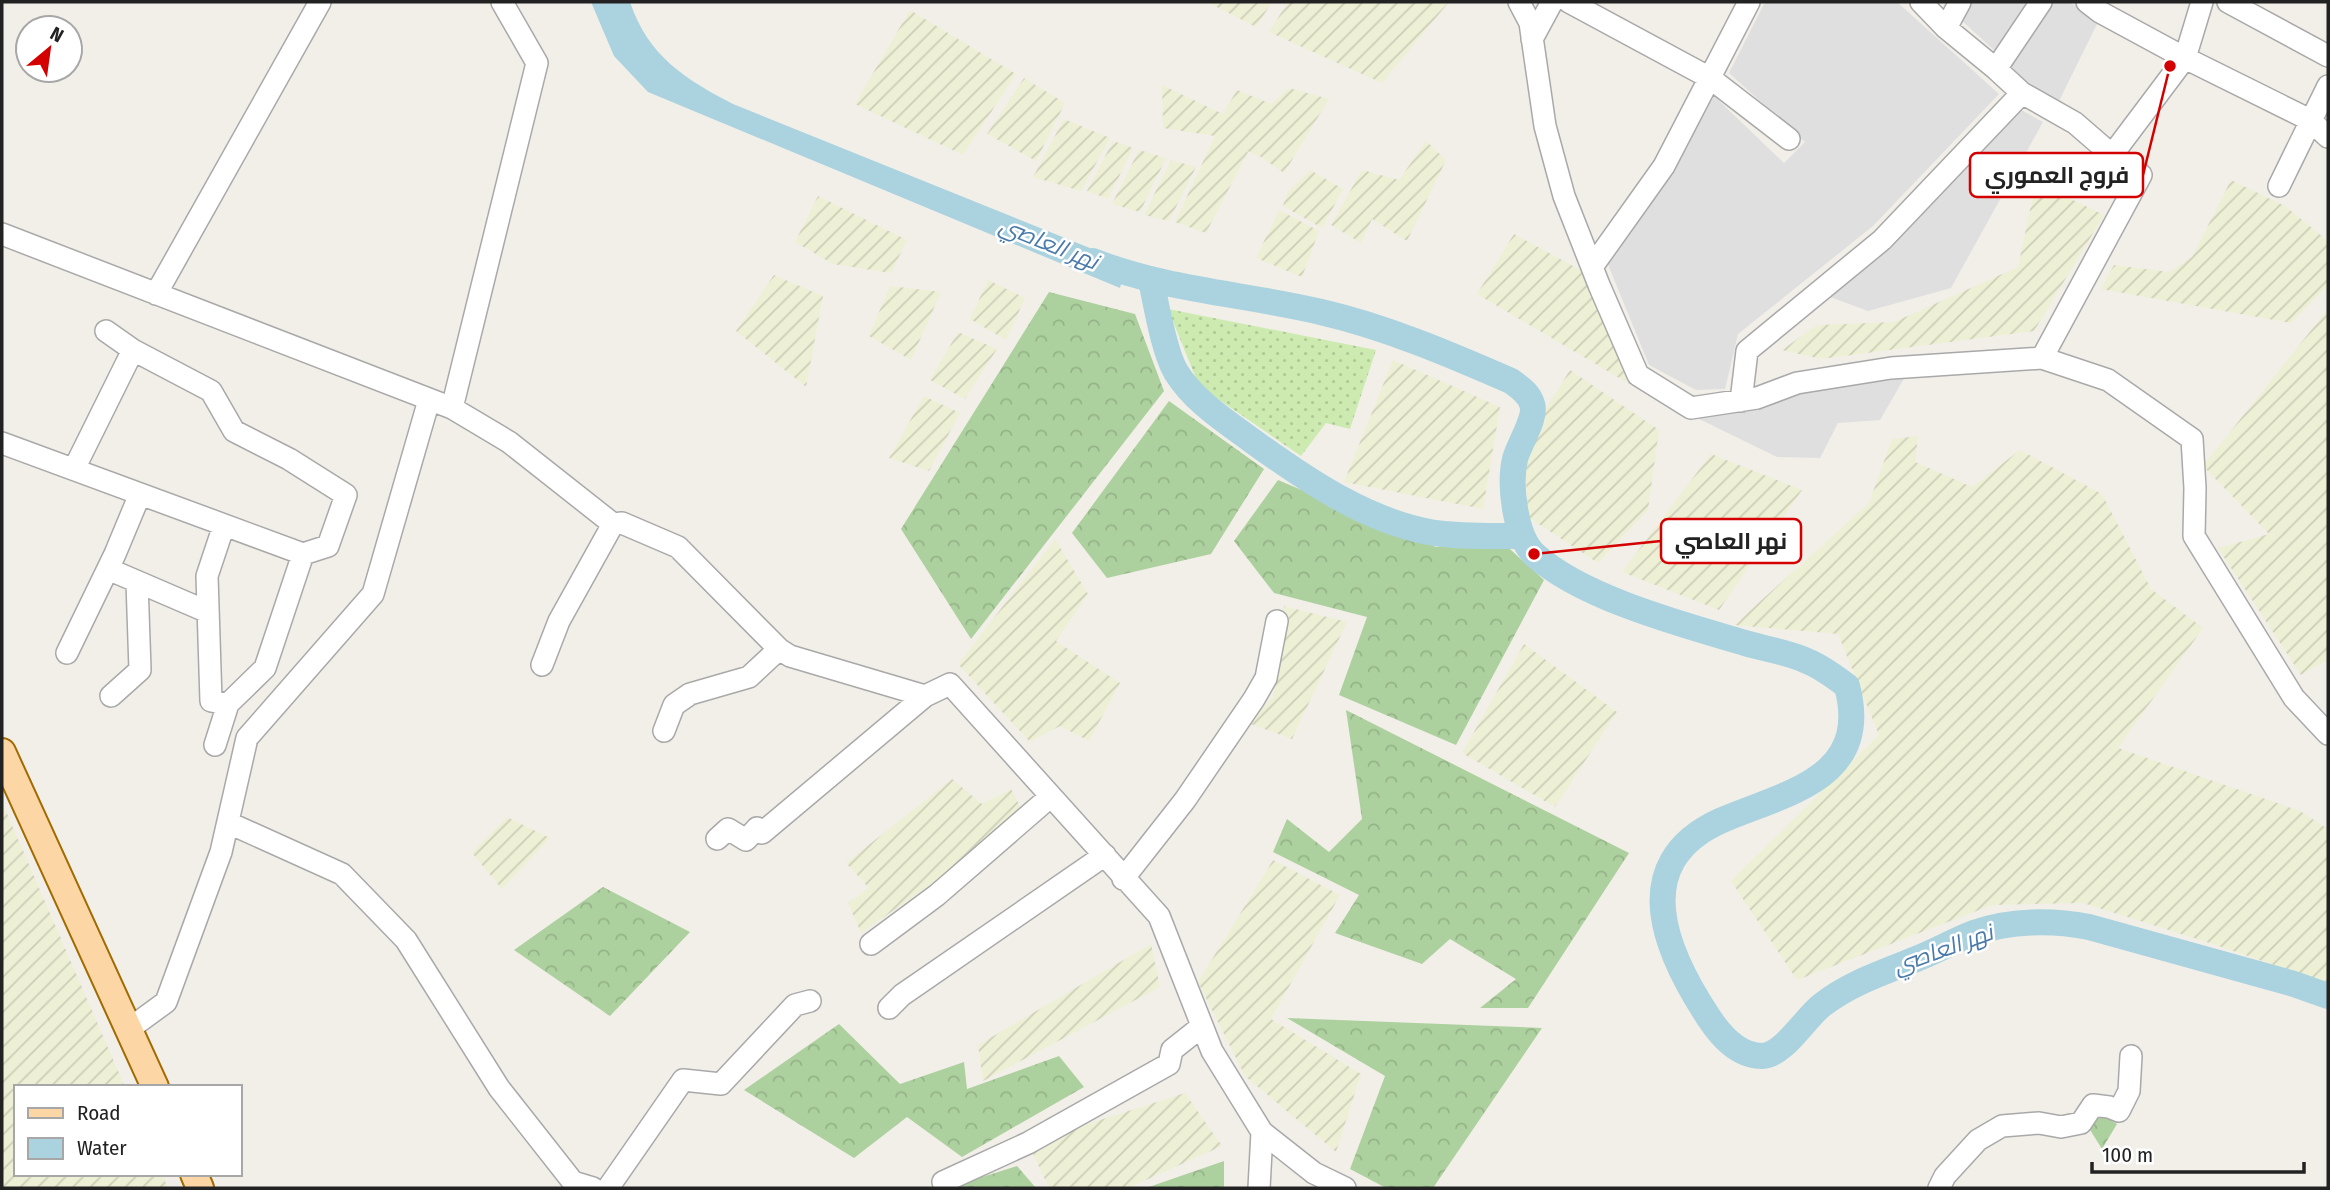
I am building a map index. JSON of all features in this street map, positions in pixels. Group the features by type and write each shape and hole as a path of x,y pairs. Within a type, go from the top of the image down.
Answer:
{"main road":[{"path":"2,752 154,1085"}],"street":[{"path":"156,294 320,2"},
{"path":"452,408 537,63 502,2"},
{"path":"1519,2 1530,23 1545,126 1564,196 1638,375 1691,408 1757,398 1797,383 1891,368 2042,359 2108,380 2192,439 2194,536 2294,698 2328,733"},
{"path":"1532,39 1552,2"},
{"path":"1569,2 1710,78 1789,139"},
{"path":"1592,268 1664,166 1749,2"},
{"path":"1921,2 1946,28 2022,93 2075,123 2112,156 2141,175 2042,359"},
{"path":"1946,28 1960,2"},
{"path":"1996,69 2041,2"},
{"path":"2087,2 2100,12 2185,58 2311,120 2328,137"},
{"path":"2112,156 2185,58 2202,2"},
{"path":"2228,2 2328,56"},
{"path":"2279,186 2328,86"},
{"path":"1741,401 1747,351 1882,240 2022,93"},
{"path":"2,234 452,408 509,442 613,524 622,523 678,547 779,649 790,656 925,696"},
{"path":"2,443 303,554 328,546 346,495 289,459 234,431 211,390 133,350 106,331"},
{"path":"74,470 133,350"},
{"path":"129,1029 166,1002 221,852 247,738 373,594 429,400"},
{"path":"67,653 108,569 140,494"},
{"path":"542,665 559,621 613,524"},
{"path":"224,525 207,576 211,701 228,704"},
{"path":"215,745 228,704 265,668 303,554"},
{"path":"108,569 208,612"},
{"path":"111,696 140,670 137,582"},
{"path":"1123,879 1185,800 1254,699 1266,678 1277,621"},
{"path":"664,731 674,705 690,694 749,677 779,649"},
{"path":"717,839 728,829 746,840 757,828 762,833 925,696 950,684 1159,916 1212,1051 1262,1132 1314,1173 1345,1188"},
{"path":"871,944 937,895 1050,797"},
{"path":"229,823 342,874 406,940 499,1088 573,1182 593,1188"},
{"path":"889,1008 902,995 1105,855"},
{"path":"608,1188 684,1080 721,1084 796,1004 810,1001"},
{"path":"943,1182 1028,1143 1169,1064 1172,1050 1201,1027"},
{"path":"1939,1188 1945,1176 1978,1140 2002,1126 2039,1123 2061,1127 2081,1123 2093,1105 2119,1111 2129,1091 2131,1056"},
{"path":"1259,1188 1262,1132"}],"shaded area":[{"path":"1765,2 1897,2 1999,94 1873,226 1738,334 1725,389 1696,390 1649,365 1607,262 1675,170 1714,96 1784,163 1805,142 1729,73"},
{"path":"1970,2 2033,2 1995,51 1960,19"},
{"path":"2050,2 2068,2 2100,18 2058,103 2007,68"},
{"path":"2016,107 2043,122 1951,288 1868,311 1830,297 1902,235"},
{"path":"1906,375 1880,420 1838,423 1820,458 1777,457 1691,415 1800,388"}],"green space":[{"path":"1207,2 1272,2 1256,27"},
{"path":"1288,2 1449,2 1382,83 1269,32"},
{"path":"910,10 1016,74 963,155 855,104"},
{"path":"1024,78 1065,103 1036,161 987,134"},
{"path":"1162,85 1223,114 1237,90 1271,104 1289,88 1329,99 1284,173 1245,150 1248,152 1206,233 1175,222 1215,136 1163,128"},
{"path":"1064,119 1110,138 1081,191 1033,177"},
{"path":"1113,141 1133,148 1108,199 1087,191"},
{"path":"1426,141 1446,160 1407,241 1372,219 1361,243 1331,225 1362,170 1399,180"},
{"path":"1139,150 1166,158 1140,212 1112,204"},
{"path":"1171,160 1196,167 1169,221 1144,215"},
{"path":"1310,170 1343,189 1322,228 1283,206 1287,193"},
{"path":"2231,180 2285,206 2328,241 2328,285 2291,323 2101,289 2114,265 2169,272 2192,257"},
{"path":"2036,182 2104,215 2034,331 1821,359 1782,350 1817,325 1894,322 2018,267"},
{"path":"818,196 907,240 891,273 833,264 795,242"},
{"path":"1279,210 1319,231 1302,277 1256,258"},
{"path":"1514,234 1584,272 1633,386 1477,294"},
{"path":"774,275 823,296 806,387 736,331"},
{"path":"988,280 1025,298 1006,340 970,319"},
{"path":"890,286 941,292 911,360 869,336"},
{"path":"1049,292 1135,314 1164,391 971,639 901,529"},
{"path":"1168,309 1376,350 1350,429 1326,423 1301,456 1199,386"},
{"path":"2328,309 2328,660 2301,675 2218,548 2269,534 2203,466"},
{"path":"958,332 997,349 965,399 930,380"},
{"path":"1393,360 1500,407 1483,509 1344,482"},
{"path":"1570,370 1659,430 1648,510 1598,563 1528,517 1524,444"},
{"path":"924,396 960,413 929,471 889,458"},
{"path":"1169,401 1264,469 1211,554 1107,578 1072,533"},
{"path":"1918,436 1915,462 1972,487 2020,450 2102,494 2151,589 2203,628 2118,748 2300,811 2328,829 2328,984 2083,903 1992,905 1797,980 1731,881 1879,735 1838,634 1734,625 1869,503 1892,439"},
{"path":"1711,454 1802,490 1719,610 1622,572"},
{"path":"1278,480 1436,547 1500,540 1544,580 1456,745 1339,695 1367,617 1274,593 1234,541"},
{"path":"1055,539 1088,594 1056,641 1120,683 1089,741 1060,726 1030,742 958,664"},
{"path":"1284,606 1347,622 1292,739 1248,723 1273,697"},
{"path":"1524,644 1617,712 1555,807 1462,753"},
{"path":"1346,710 1629,853 1528,1008 1480,1008 1516,979 1450,939 1422,964 1335,933 1359,895 1273,852 1287,819 1329,852 1362,819"},
{"path":"952,779 982,804 1011,789 1026,818 861,933 848,903 869,888 846,863"},
{"path":"2,802 124,1085 14,1085 14,1176 163,1176 168,1188 2,1188"},
{"path":"507,817 550,838 502,889 472,853"},
{"path":"1273,860 1340,895 1271,1019 1361,1074 1336,1152 1245,1076 1198,982"},
{"path":"603,887 690,932 610,1016 514,950"},
{"path":"1151,944 1160,987 983,1081 978,1045"},
{"path":"1287,1018 1542,1028 1433,1188 1386,1188 1350,1169 1385,1076"},
{"path":"839,1024 900,1084 964,1062 967,1089 1059,1056 1084,1087 962,1157 907,1117 854,1158 744,1090"},
{"path":"1185,1093 1222,1146 1128,1188 1049,1188 1028,1143"},
{"path":"2095,1110 2117,1124 2102,1149 2087,1125"},
{"path":"1224,1161 1224,1188 1146,1188"},
{"path":"1017,1166 1036,1188 958,1188 957,1185"}],"water":[{"path":"591,2 630,2 647,37 670,64 699,85 733,104 1127,263 1120,288 648,92 614,56"}],"waterway":[{"name":"نهر العاصي","path":"1093,261 1149,279 1345,318 1417,342 1511,381 1529,397 1533,409 1515,459 1513,496 1518,524 1528,547 1535,555 1555,570 1606,597 1693,628 1800,658 1813,663 1847,686 1851,718 1847,743 1835,763 1795,791 1720,821 1691,839 1673,861 1664,885 1663,911 1679,966 1714,1025 1738,1049 1753,1055 1770,1054 1786,1043 1822,1005 1854,985 1974,933 2016,924 2046,922 2089,927 2328,996"},
{"path":"1151,280 1164,340 1176,372 1210,409 1272,455 1315,484 1385,519 1435,533 1520,536"}],"place":[{"name":"فروج العموري","path":"2170,66"},
{"name":"نهر العاصي","path":"1534,554"}]}
